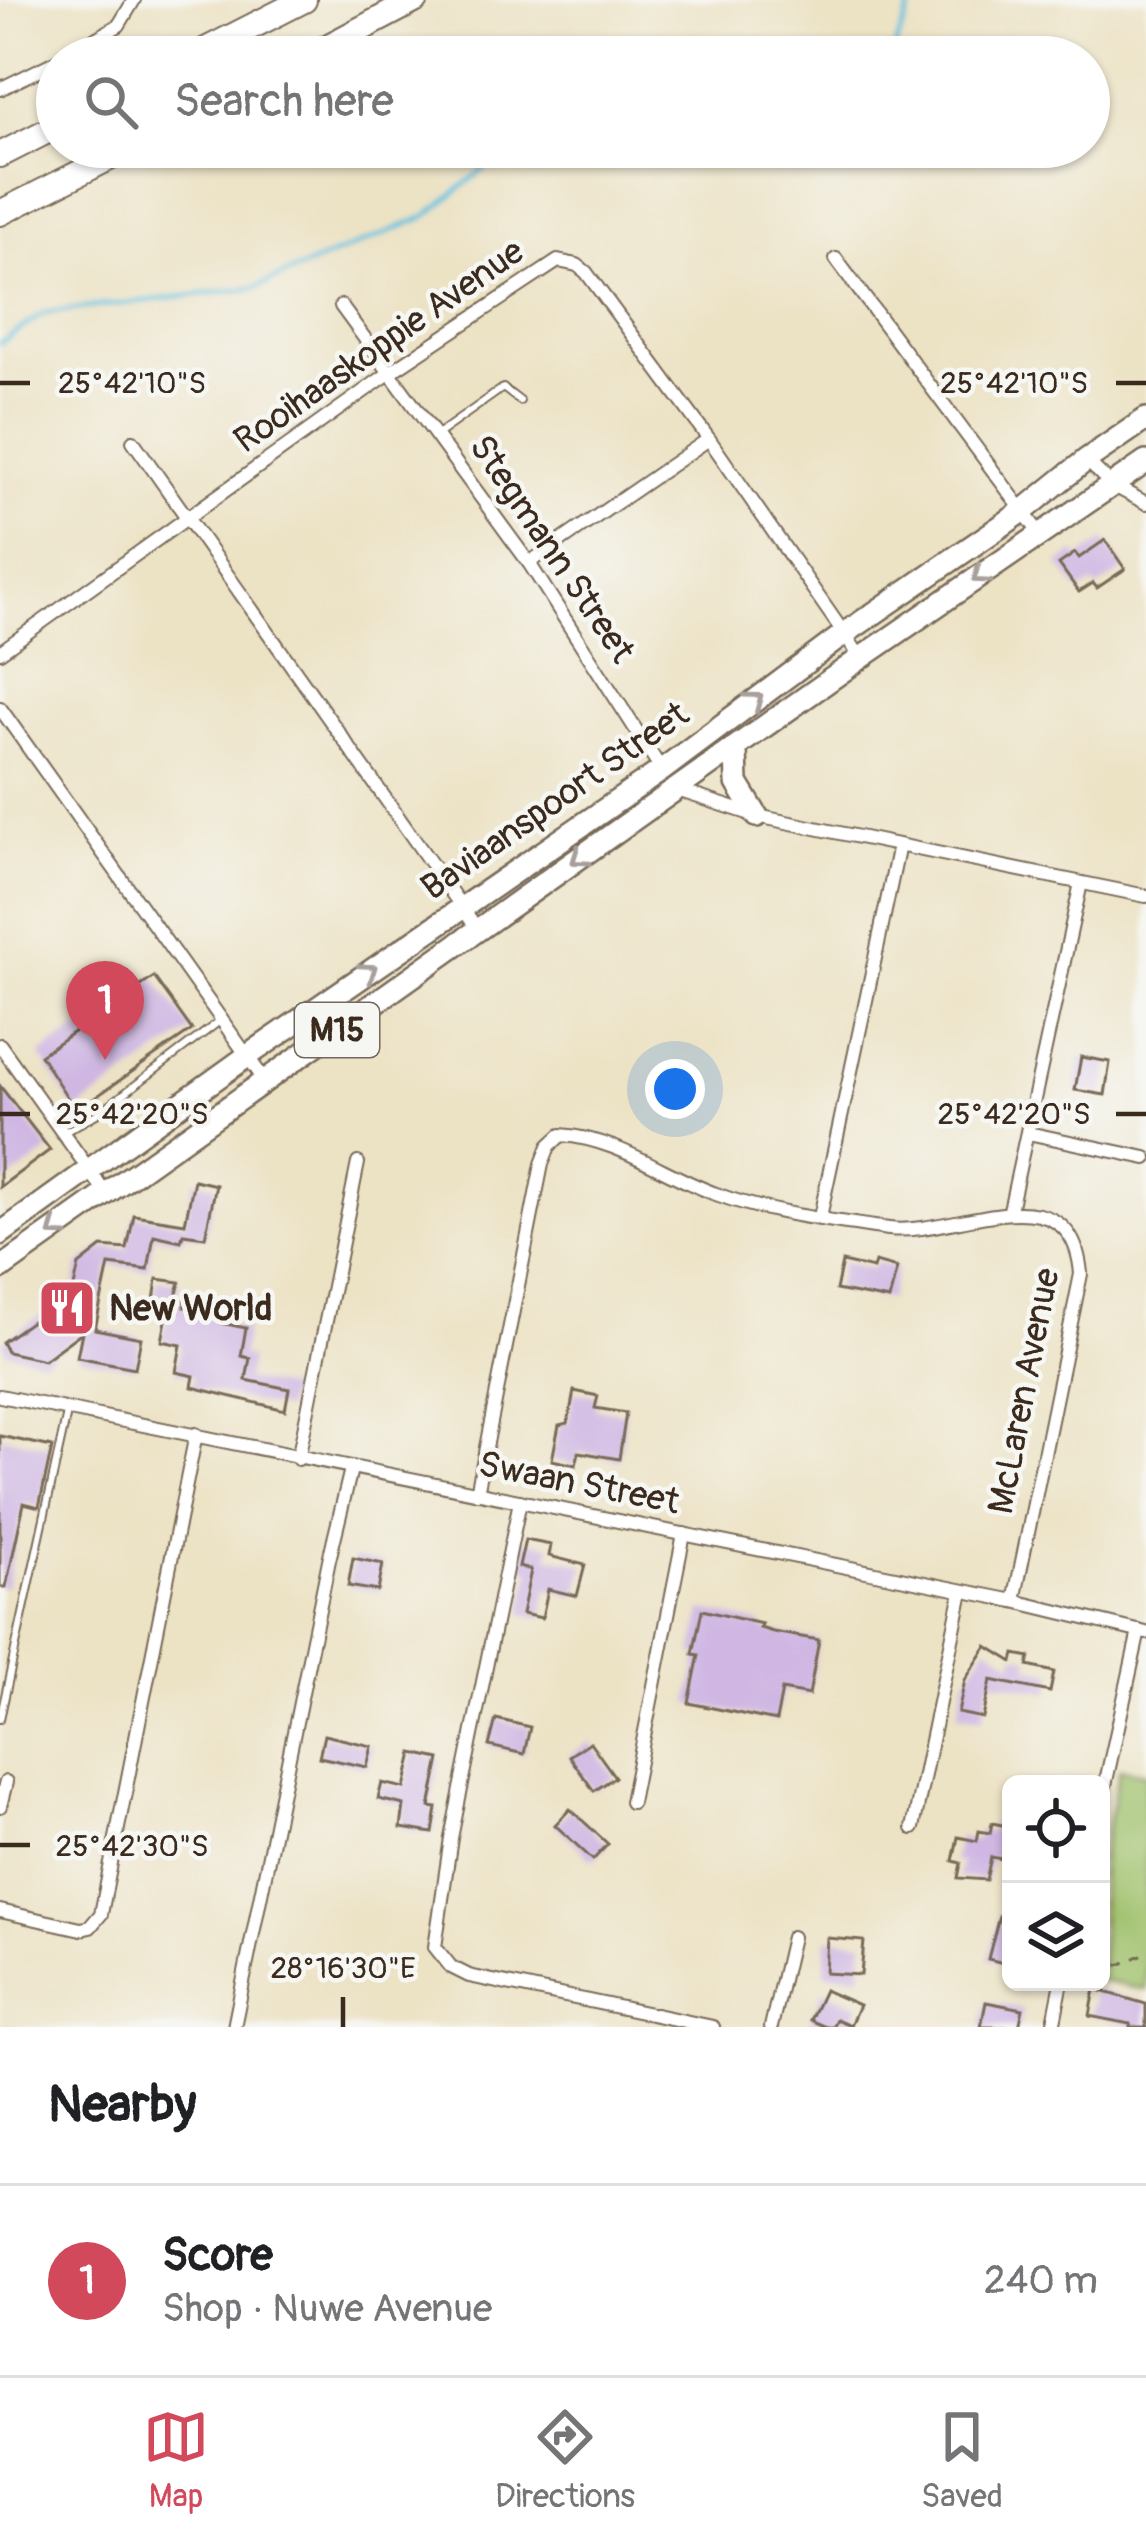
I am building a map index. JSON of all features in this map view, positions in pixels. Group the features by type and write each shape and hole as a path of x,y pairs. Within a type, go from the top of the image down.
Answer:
{"highway":[{"path":"233,36 304,0"},
{"path":"348,36 416,0"},
{"path":"0,154 36,136"},
{"path":"0,214 90,168"}],"main road":[{"name":"Baviaanspoort Street","path":"0,1234 246,1057 662,770 1146,418"},
{"name":"Baviaanspoort Street","path":"0,1269 861,658 1146,462"},
{"path":"736,751 737,783 757,816"}],"street":[{"path":"100,36 119,25 134,0"},
{"path":"0,89 36,71"},
{"path":"836,259 1040,534"},
{"name":"Rooihaaskoppie Avenue","path":"0,652 392,370 547,265 568,261 586,272 710,439 861,658"},
{"name":"Stegmann Street","path":"340,306 392,370 529,563 675,791"},
{"path":"529,563 710,439"},
{"path":"133,441 478,930"},
{"path":"1086,460 1112,485 1146,503"},
{"path":"0,708 266,1081"},
{"path":"675,791 757,816 1146,896"},
{"path":"820,1217 899,845"},
{"path":"477,1493 549,1146 561,1135 596,1139 719,1196 895,1229 930,1228 1010,1210 1081,883"},
{"path":"0,1045 105,1192"},
{"path":"1028,1133 1146,1158"},
{"path":"298,1459 358,1163"},
{"name":"McLaren Avenue","path":"1010,1210 1044,1216 1069,1232 1079,1252 1081,1274 1014,1601"},
{"name":"Swaan Street","path":"0,1396 1014,1601 1142,1632"},
{"path":"0,1911 64,1928 90,1927 101,1915 196,1434"},
{"path":"234,2027 328,1560 351,1469"},
{"path":"520,1501 451,1838 435,1922 435,1947 451,1967 469,1976 712,2027"},
{"path":"631,1802 684,1534"},
{"path":"914,1828 962,1591"},
{"path":"1108,1775 1142,1632"},
{"path":"0,1806 6,1782"},
{"path":"771,2027 792,1937"},
{"path":"1053,2027 1060,1991"}],"lane":[{"path":"438,434 503,388 520,401"},
{"path":"62,1133 100,1112 220,1020"},
{"path":"0,1719 68,1409"}],"path":[{"path":"1110,1969 1146,1953"}],"green space":[{"path":"1120,1769 1146,1773 1146,1990 1110,1983 1110,1816"}],"building":[{"path":"1105,540 1125,569 1097,588 1093,583 1079,592 1059,564 1075,553 1079,558"},
{"path":"154,977 192,1030 76,1111 40,1055"},
{"path":"1081,1057 1110,1062 1105,1095 1075,1090"},
{"path":"0,1086 50,1150 0,1187"},
{"path":"194,1180 216,1185 205,1237 183,1234 181,1241 154,1235 148,1270 109,1265 95,1329 141,1338 135,1368 77,1357 82,1332 44,1360 7,1352 2,1342 73,1292 79,1265 102,1247 127,1249 134,1215 185,1223"},
{"path":"842,1262 897,1268 889,1300 836,1290"},
{"path":"157,1279 180,1282 176,1297 186,1300 185,1307 223,1315 221,1323 246,1328 241,1356 250,1358 246,1380 289,1389 285,1410 192,1387 194,1376 176,1372 181,1345 162,1341 168,1310 153,1308"},
{"path":"574,1391 598,1396 595,1408 626,1413 619,1459 579,1452 576,1465 552,1460 559,1425 568,1423"},
{"path":"0,1436 52,1447 39,1507 24,1503 6,1587 0,1587"},
{"path":"525,1540 551,1545 549,1556 585,1565 577,1596 548,1589 542,1618 522,1614 531,1570 519,1567"},
{"path":"353,1558 383,1564 378,1591 348,1586"},
{"path":"702,1610 762,1624 760,1628 773,1632 819,1640 809,1695 782,1690 776,1721 689,1703"},
{"path":"987,1646 1013,1662 1015,1654 1030,1657 1028,1666 1054,1672 1050,1692 991,1680 983,1718 958,1713 965,1680"},
{"path":"496,1719 530,1727 524,1754 489,1746"},
{"path":"324,1735 372,1746 367,1767 319,1757"},
{"path":"590,1742 615,1777 594,1791 569,1756"},
{"path":"413,1753 440,1759 430,1807 437,1808 433,1833 401,1828 404,1805 378,1799 382,1783 405,1788"},
{"path":"570,1809 608,1844 593,1860 555,1825"},
{"path":"992,1823 1002,1825 1002,1859 991,1857 986,1880 958,1878 961,1863 953,1861 958,1837 977,1841 979,1831 990,1833"},
{"path":"999,1916 1002,1916 1002,1963 988,1959"},
{"path":"827,1938 864,1941 861,1975 825,1973"},
{"path":"824,1990 859,2005 850,2025 836,2019 832,2027 826,2027 810,2020"},
{"path":"1095,1991 1146,2004 1146,2027 1090,2016"},
{"path":"986,2002 1023,2009 1019,2027 981,2027"}],"waterway":[{"path":"899,36 914,0"},
{"path":"0,343 44,313 254,288 425,217 485,168"}],"place":[{"name":"Score","path":"105,1060"},
{"name":"New World","path":"67,1308"}]}
